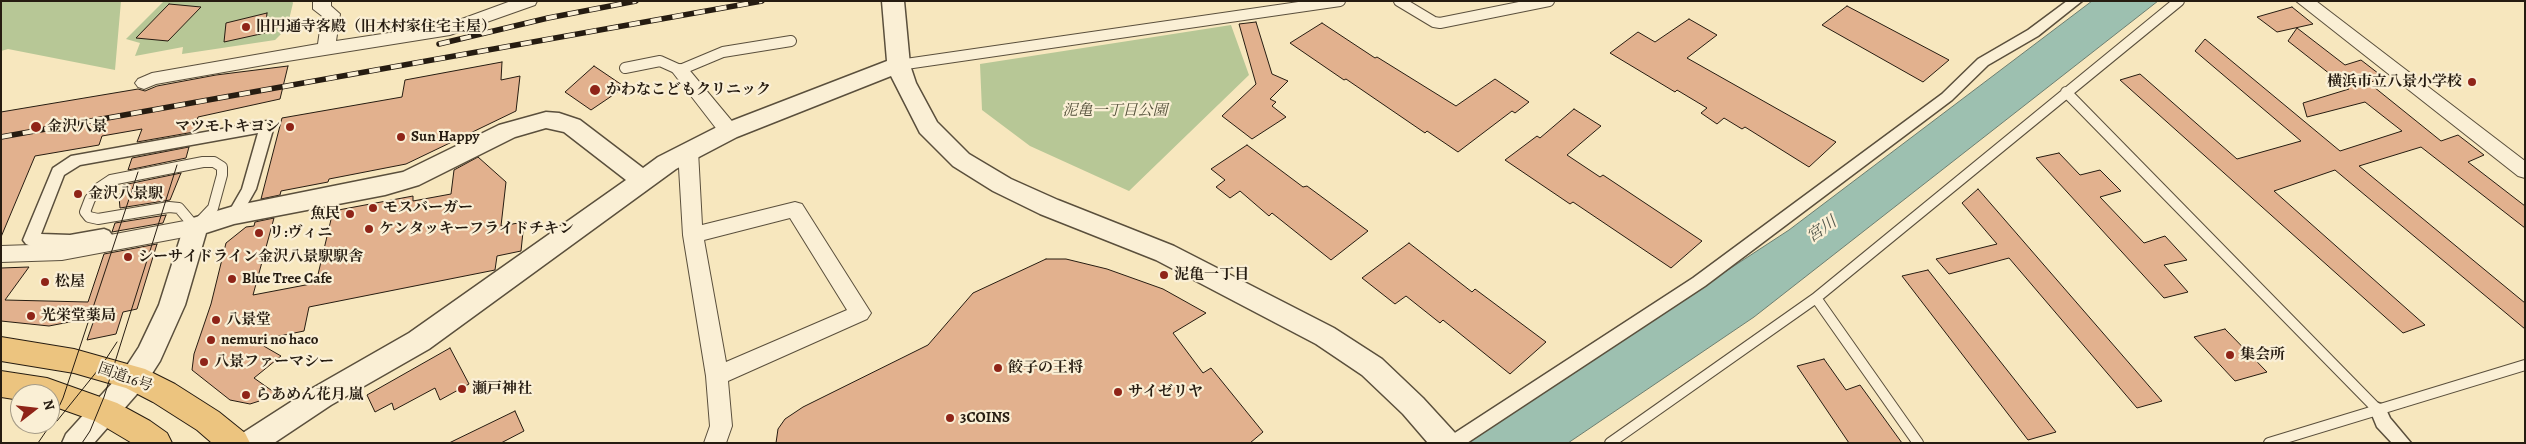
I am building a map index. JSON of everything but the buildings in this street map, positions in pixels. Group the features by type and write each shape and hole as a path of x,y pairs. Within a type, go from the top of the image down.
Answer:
{"highway":[{"name":"国道16号","path":"1,349 23,351 74,362 134,378 164,393 208,421 234,443"},
{"path":"1,384 47,391 106,412 139,430 156,443"}],"street":[{"path":"322,1 322,9 331,14 326,49"},
{"path":"144,83 152,79 450,29 529,1"},
{"path":"893,1 899,65 910,93 928,128 961,160 1002,186 1049,208 1165,253 1325,336 1372,367 1413,406 1446,443"},
{"path":"1453,443 1699,282 1947,97 1983,62 2033,33 2076,1"},
{"path":"2304,1 2525,171"},
{"path":"251,443 321,397 419,341 642,180 688,151 729,131 899,65"},
{"path":"680,70 729,131"},
{"path":"1,254 62,252 195,227 234,215 385,186 410,179 507,132 546,120 560,121 572,126 642,180"},
{"path":"104,235 70,241 31,240 58,172 76,160 267,126 250,189 234,215"},
{"path":"688,151 692,235 717,376 721,426 715,443"},
{"path":"692,235 795,209 860,313 717,376"},
{"path":"76,443 106,412 134,378 154,346 172,306 195,227"},
{"path":"2378,410 2383,422 2403,443"}],"lane":[{"path":"899,65 1340,1"},
{"path":"1399,1 1434,22 1440,23 1549,1"},
{"path":"1610,443 1816,298 2179,1"},
{"path":"624,68 660,61 680,70 723,52 791,41"},
{"path":"2066,92 2378,410"},
{"path":"203,162 214,162 222,167 222,175 213,208 195,227 179,208 169,207 98,219 89,217 86,212 90,199 99,188 111,180 203,162"},
{"path":"1816,298 1918,443"},
{"path":"2269,443 2525,365"}],"green space":[{"path":"1,1 121,1 115,70 8,49 1,51"},
{"path":"164,1 292,1 293,3 287,28 275,40 182,54 183,47 135,56 140,43 126,39"},
{"name":"泥亀一丁目公園","path":"1231,25 1249,75 1129,191 1030,146 982,110 980,64"}],"water":[{"name":"宮川","path":"2092,1 2158,1 1754,317 1568,443 1463,443 1789,230"}],"tram line":[{"path":"82,443 90,431 104,397 177,165"},
{"path":"38,443 51,424 63,398 138,172"},
{"path":"60,417 102,365 117,342"}],"railway":[{"path":"439,44 548,18 636,1"},
{"path":"1,137 762,1"}],"place":[{"name":"旧円通寺客殿（旧木村家住宅主屋）","path":"246,27"},
{"name":"横浜市立八景小学校","path":"2472,82"},
{"name":"かわなこどもクリニック","path":"595,90"},
{"name":"金沢八景","path":"36,127"},
{"name":"マツモトキヨシ","path":"290,127"},
{"name":"Sun Happy","path":"401,137"},
{"name":"金沢八景駅","path":"78,194"},
{"name":"モスバーガー","path":"373,208"},
{"name":"魚民","path":"350,214"},
{"name":"ケンタッキーフライドチキン","path":"369,229"},
{"name":"リ:ヴィニ","path":"259,233"},
{"name":"シーサイドライン金沢八景駅駅舎","path":"128,257"},
{"name":"泥亀一丁目","path":"1164,275"},
{"name":"Blue Tree Cafe","path":"232,279"},
{"name":"松屋","path":"45,282"},
{"name":"光栄堂薬局","path":"31,316"},
{"name":"八景堂","path":"216,320"},
{"name":"nemuri no haco","path":"211,340"},
{"name":"集会所","path":"2230,355"},
{"name":"八景ファーマシー","path":"204,362"},
{"name":"餃子の王将","path":"998,368"},
{"name":"瀬戸神社","path":"462,389"},
{"name":"サイゼリヤ","path":"1118,392"},
{"name":"らあめん花月 嵐","path":"246,395"},
{"name":"3COINS","path":"950,418"}]}
